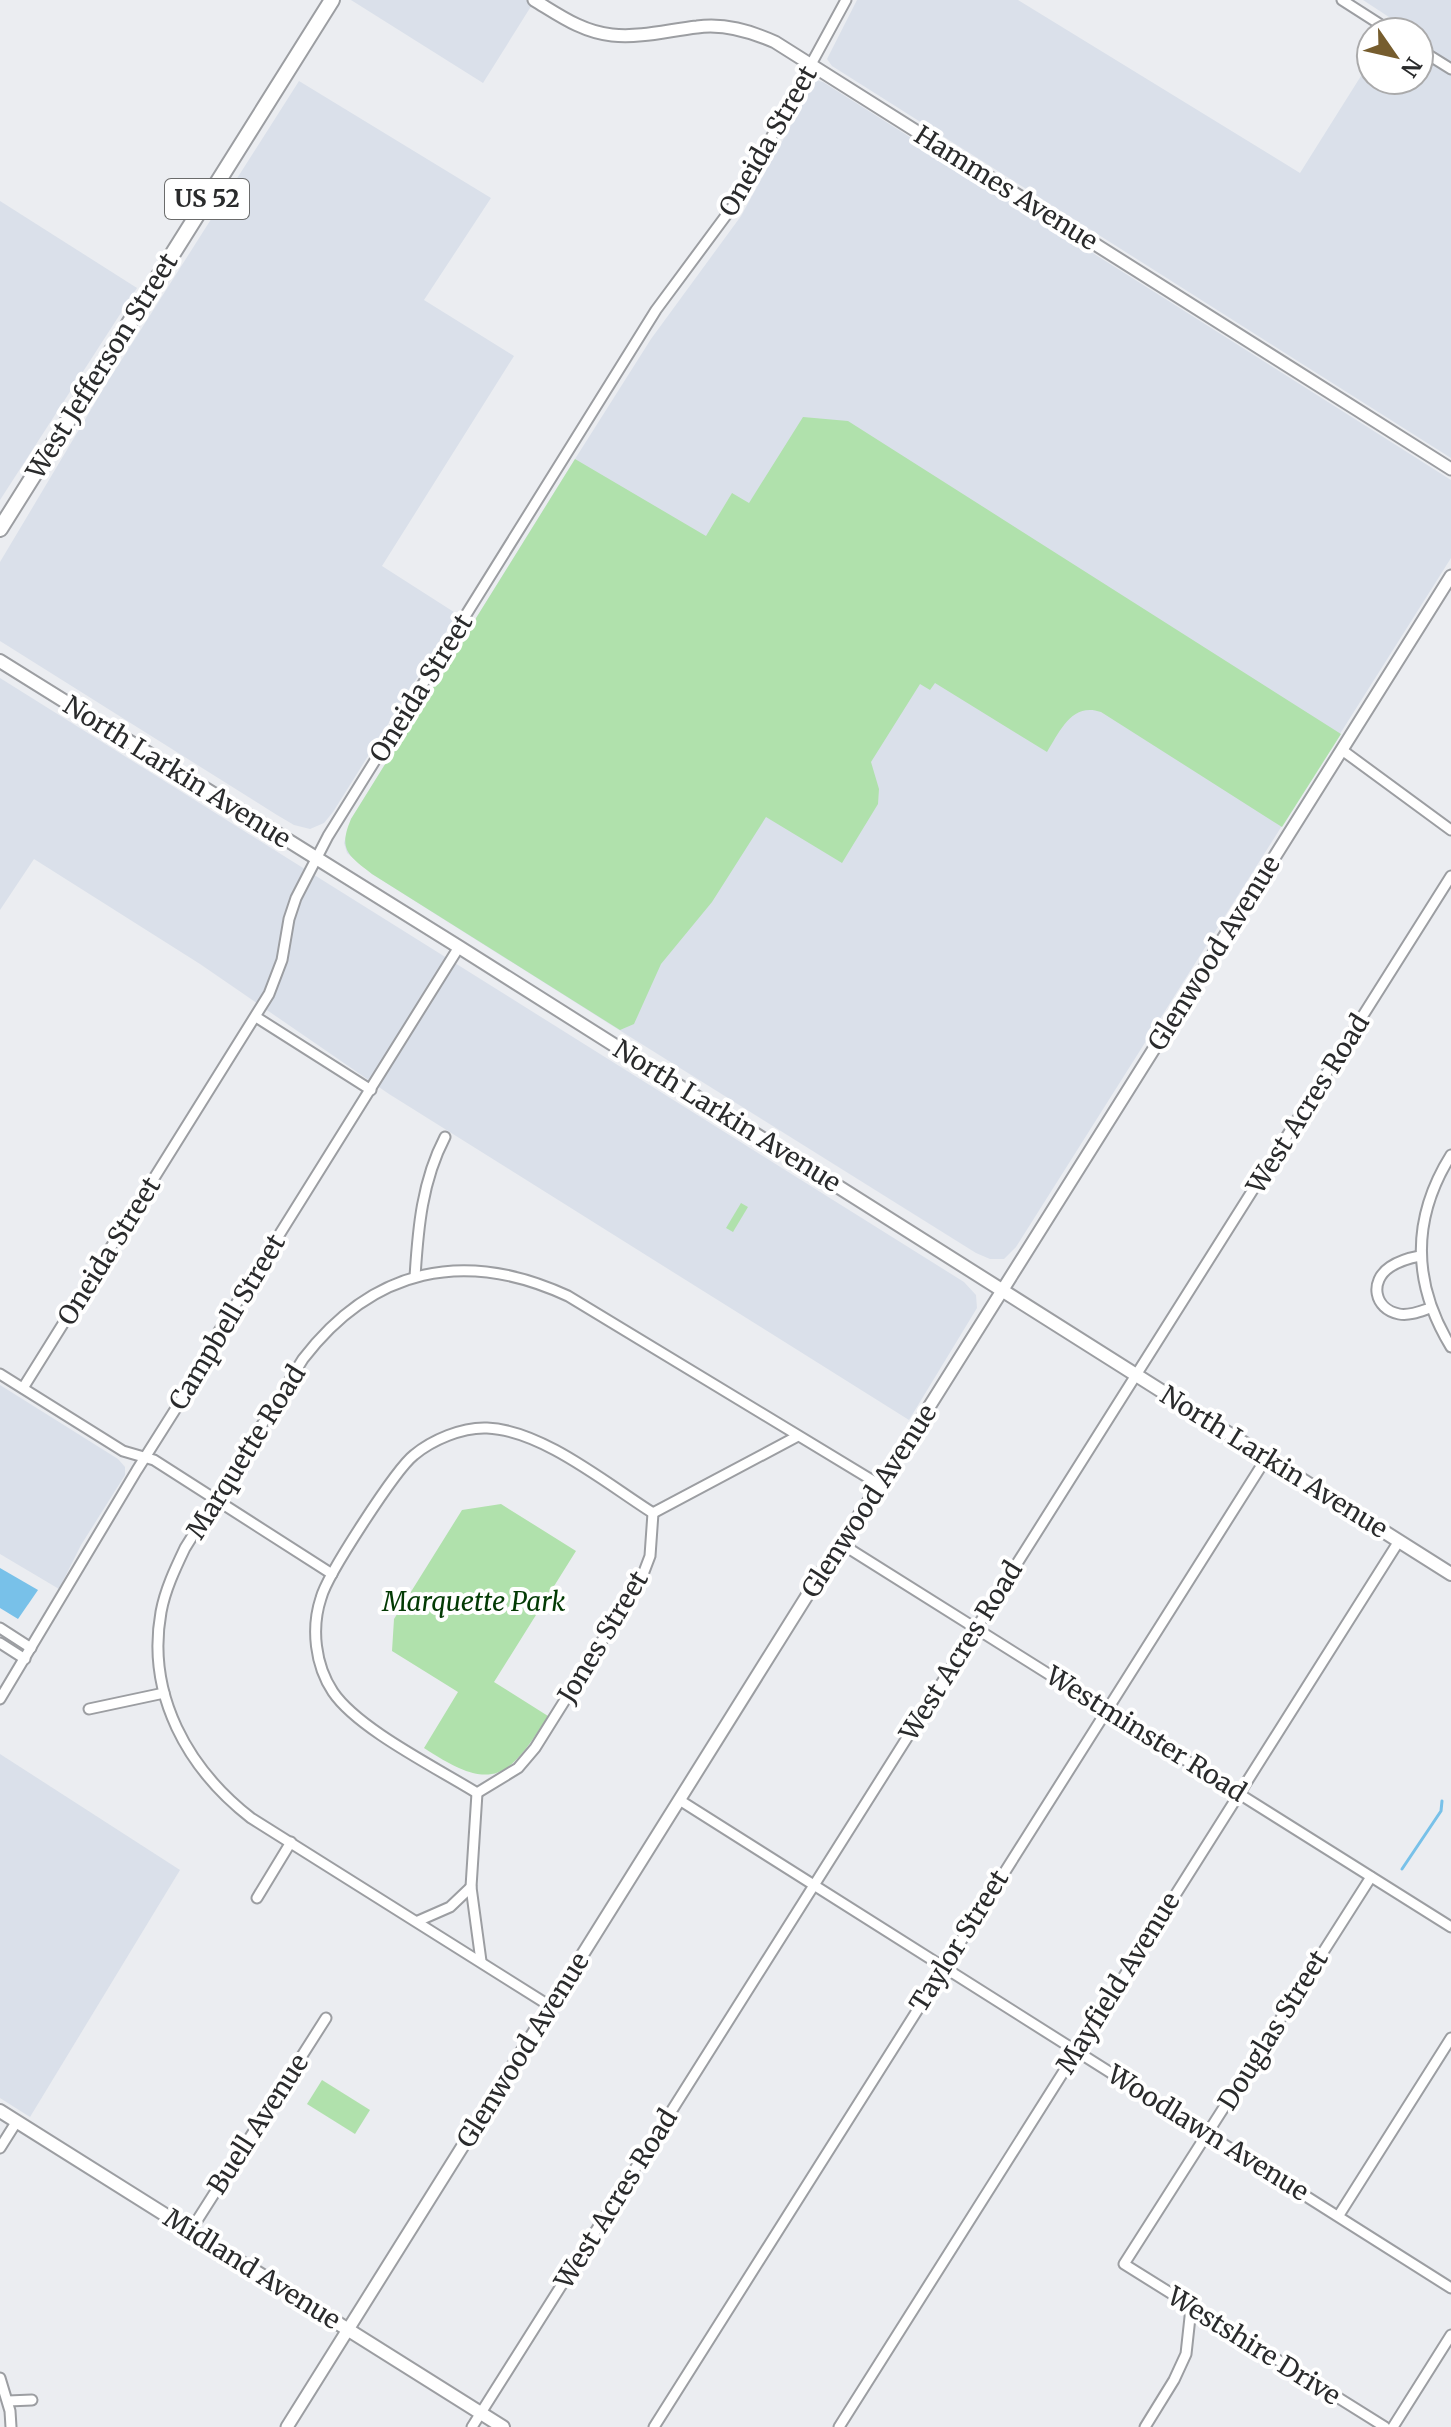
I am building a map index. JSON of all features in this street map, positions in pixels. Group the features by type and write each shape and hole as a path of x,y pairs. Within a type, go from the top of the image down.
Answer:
{"main road":[{"name":"West Jefferson Street","path":"0,529 332,0"},
{"name":"North Larkin Avenue","path":"0,661 1451,1574"},
{"name":"Midland Avenue","path":"0,2111 503,2427"}],"street":[{"name":"Hammes Avenue","path":"534,0 577,25 614,35 657,34 698,26 737,29 775,42 1451,469"},
{"name":"Oneida Street","path":"23,1388 256,1017 277,975 292,908 316,858 648,323 736,202 846,0"},
{"path":"1342,0 1367,16"},
{"name":"Glenwood Avenue","path":"287,2427 840,1543 880,1485 1451,576"},
{"path":"1342,750 1451,830"},
{"name":"West Acres Road","path":"472,2427 1451,876"},
{"name":"Campbell Street","path":"0,1699 180,1402 206,1352 459,947"},
{"path":"256,1017 371,1090"},
{"path":"415,1277 425,1184 432,1161 445,1137"},
{"path":"1451,1155 1430,1197 1420,1256 1430,1308 1451,1347"},
{"path":"1420,1256 1404,1259 1388,1268 1378,1278 1376,1290 1379,1303 1401,1315 1430,1308"},
{"name":"Marquette Road","path":"550,2006 251,1818 224,1797 202,1773 171,1719 164,1693 158,1642 161,1612 170,1580 185,1548 218,1500 303,1359 324,1332 376,1293 415,1277 438,1272 469,1270 507,1274 568,1296 796,1437 880,1485"},
{"path":"0,1374 123,1451 154,1460 332,1574"},
{"path":"481,1961 471,1887 477,1793 368,1726 348,1710 332,1691 316,1646 321,1597 332,1574 411,1457 459,1432 484,1428 511,1431 542,1443 653,1513 796,1437"},
{"name":"Taylor Street","path":"654,2427 1267,1457"},
{"name":"Jones Street","path":"477,1793 518,1768 535,1748 642,1577 650,1556 653,1513"},
{"name":"Mayfield Avenue","path":"839,2427 1399,1541"},
{"name":"Westminster Road","path":"840,1543 1451,1927"},
{"path":"0,1628 31,1648"},
{"path":"0,1643 25,1659"},
{"path":"89,1709 164,1693"},
{"name":"Woodlawn Avenue","path":"681,1801 1451,2288"},
{"path":"257,1898 291,1842"},
{"name":"Douglas Street","path":"1124,2264 1371,1877"},
{"path":"418,1921 450,1907 471,1887"},
{"name":"Buell Avenue","path":"191,2230 326,2018"},
{"path":"1339,2215 1451,2038"},
{"path":"0,2148 17,2121"},
{"name":"Westshire Drive","path":"1124,2264 1385,2427"},
{"path":"1145,2427 1186,2354 1191,2308"},
{"path":"1393,2427 1451,2335"},
{"path":"0,2378 8,2401 11,2427"},
{"path":"8,2401 32,2400"}],"shaded area":[{"path":"351,0 535,0 483,83"},
{"path":"857,0 1018,0 1300,173 1355,85 1355,96 1435,96 1435,16 1387,16 1363,0 1451,0 1451,458 832,66 827,59"},
{"path":"816,80 1451,480 1451,558 1016,1247 1004,1259 990,1259 976,1253 608,1023 372,874 347,853 344,843 351,819 575,459 651,339 741,216"},
{"path":"299,81 491,198 424,300 514,356 382,566 457,614 333,812 324,823 310,829 294,825 277,815 0,641 0,562 105,386"},
{"path":"0,201 137,288 0,500"},
{"path":"0,678 964,1282 976,1295 977,1308 909,1420 389,1094 200,964 34,859 0,910"},
{"path":"0,1385 118,1459 125,1467 125,1475 81,1545 59,1589 0,1554"},
{"path":"0,1754 180,1870 30,2117 0,2098"}],"green space":[{"path":"803,417 848,421 1341,734 1282,827 1101,712 1082,711 1068,720 1047,752 935,683 930,690 920,684 871,762 879,789 878,804 842,863 766,817 712,902 661,964 634,1024 620,1030 372,874 348,851 345,838 347,829 575,459 706,536 732,493 749,503"},
{"path":"741,1203 748,1207 733,1232 726,1228"},
{"name":"Marquette Park","path":"501,1504 576,1551 494,1682 548,1716 534,1738 509,1766 483,1775 466,1771 424,1748 458,1692 392,1651 394,1619 462,1510"},
{"path":"322,2080 370,2110 355,2134 307,2104"}],"water":[{"path":"0,1568 38,1590 18,1619 0,1608"}],"waterway":[{"path":"1402,1869 1441,1811 1442,1801"}]}
